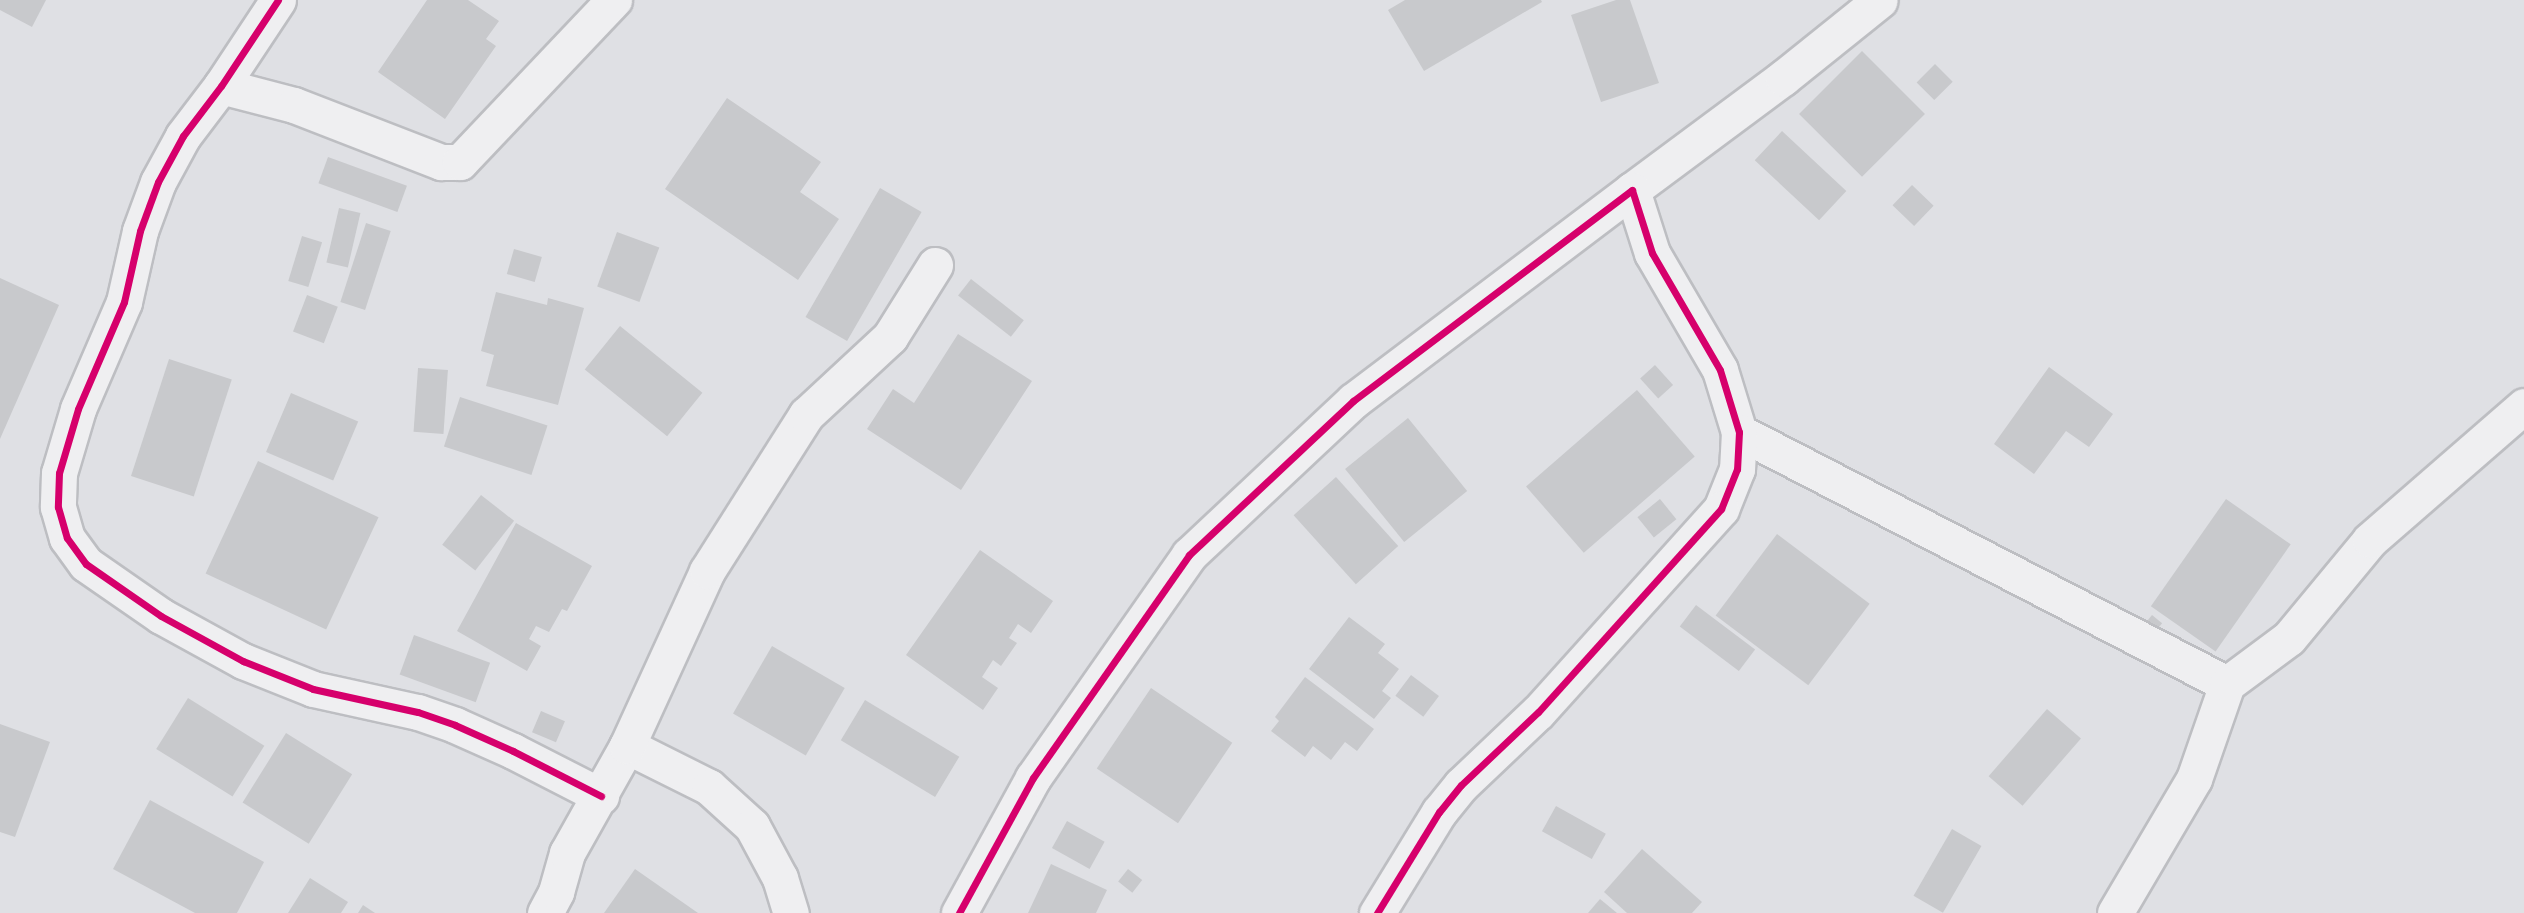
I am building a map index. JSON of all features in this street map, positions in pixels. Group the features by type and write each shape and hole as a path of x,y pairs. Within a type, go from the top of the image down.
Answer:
{"street":[{"path":"278,0 222,86 183,136 158,182 137,243 124,302 78,409 59,473 58,507 67,538 86,565 161,616 243,661 313,688 418,712 454,725 513,751 601,796"},
{"path":"222,86 295,105 440,162 460,162 614,0"},
{"path":"959,913 1033,778 1189,555 1353,401 1783,78 1880,0"},
{"path":"1377,913 1438,812 1461,785 1538,712 1721,509 1737,469 1739,432 1720,370 1651,253 1632,190"},
{"path":"545,913 556,892 568,853 627,746 707,570 806,415 890,337 936,265"},
{"path":"2115,913 2194,779 2227,684 2289,638 2370,540 2524,405"},
{"path":"1739,432 2227,684"},
{"path":"627,746 709,787 752,826 780,877 791,913"}],"building":[{"path":"0,0 46,0 32,27 0,10"},
{"path":"427,0 468,0 499,21 486,39 496,46 445,119 378,72"},
{"path":"1405,0 1542,2 1424,71 1388,10"},
{"path":"1616,0 1630,0 1659,83 1601,102 1571,15"},
{"path":"1862,51 1925,114 1862,177 1799,114"},
{"path":"1935,64 1953,82 1934,100 1917,82"},
{"path":"727,98 821,162 800,192 839,219 798,280 665,189"},
{"path":"1782,131 1846,191 1819,220 1755,160"},
{"path":"328,157 407,186 397,212 318,183"},
{"path":"1912,185 1934,206 1914,226 1893,205"},
{"path":"880,188 922,212 847,341 806,317"},
{"path":"339,208 360,213 348,268 326,263"},
{"path":"366,223 391,231 365,310 340,302"},
{"path":"617,232 659,247 639,302 597,287"},
{"path":"302,236 322,242 308,287 288,281"},
{"path":"514,249 542,257 535,282 507,274"},
{"path":"0,278 59,305 0,439"},
{"path":"971,279 1024,320 1011,337 958,296"},
{"path":"496,292 547,305 548,298 584,308 558,405 486,386 494,355 481,351"},
{"path":"307,295 338,307 324,343 293,331"},
{"path":"620,326 702,393 667,436 585,370"},
{"path":"958,334 1032,381 961,490 867,429 893,389 914,403"},
{"path":"169,359 232,379 194,496 131,476"},
{"path":"1655,365 1673,385 1658,398 1640,378"},
{"path":"2049,367 2113,414 2089,447 2066,431 2034,474 1994,444"},
{"path":"418,368 448,370 443,434 414,432"},
{"path":"1637,390 1695,456 1584,553 1526,486"},
{"path":"291,393 358,422 333,480 266,452"},
{"path":"460,397 547,425 531,475 444,446"},
{"path":"1408,418 1467,491 1404,542 1345,469"},
{"path":"258,461 379,517 326,630 206,573"},
{"path":"1336,477 1398,546 1356,584 1294,515"},
{"path":"481,495 514,521 475,571 442,545"},
{"path":"1660,499 1676,519 1654,537 1637,517"},
{"path":"2226,499 2291,544 2216,652 2151,606"},
{"path":"516,523 592,566 567,611 562,609 549,632 536,626 529,639 541,646 527,671 457,631"},
{"path":"1777,534 1870,604 1808,685 1716,615"},
{"path":"980,550 1053,601 1031,633 1018,624 1009,638 1017,643 1001,666 993,660 982,677 998,688 983,710 906,655"},
{"path":"1696,605 1755,650 1739,671 1680,627"},
{"path":"2152,615 2162,623 2149,640 2139,631"},
{"path":"1349,617 1385,644 1378,653 1399,669 1382,691 1391,698 1374,719 1309,669"},
{"path":"414,635 490,663 476,702 400,674"},
{"path":"772,646 845,688 806,756 733,714"},
{"path":"1411,675 1439,696 1423,717 1395,696"},
{"path":"1305,677 1374,729 1357,751 1345,742 1331,760 1313,746 1305,757 1271,731 1279,721 1275,717"},
{"path":"1151,688 1232,743 1178,823 1097,768"},
{"path":"188,698 264,746 233,797 156,749"},
{"path":"865,700 959,757 935,797 841,740"},
{"path":"2047,709 2081,739 2023,806 1989,776"},
{"path":"541,711 565,721 556,742 532,732"},
{"path":"0,724 50,742 15,837 0,832"},
{"path":"286,733 352,774 309,844 243,803"},
{"path":"150,800 264,862 237,913 195,913 113,869"},
{"path":"1556,806 1606,834 1592,859 1542,831"},
{"path":"1067,821 1105,842 1090,869 1052,848"},
{"path":"1952,829 1981,846 1943,913 1914,896"},
{"path":"1642,849 1702,902 1692,913 1627,913 1604,892"},
{"path":"1051,864 1107,890 1096,913 1028,913"},
{"path":"635,869 698,913 604,913"},
{"path":"1128,869 1142,880 1132,893 1118,882"},
{"path":"310,878 348,902 341,913 288,913"},
{"path":"1600,899 1617,913 1588,913"},
{"path":"363,905 375,913 358,913"}],"cycle path":[{"path":"278,0 221,86 183,136 158,182 140,231 124,302 78,409 59,473 58,507 67,538 86,564 161,616 243,661 313,689 418,712 455,725 601,796"},
{"path":"959,913 1033,778 1189,555 1353,401 1632,190 1652,253 1720,370 1739,432 1737,469 1721,509 1538,712 1461,785 1439,812 1377,913"}]}
